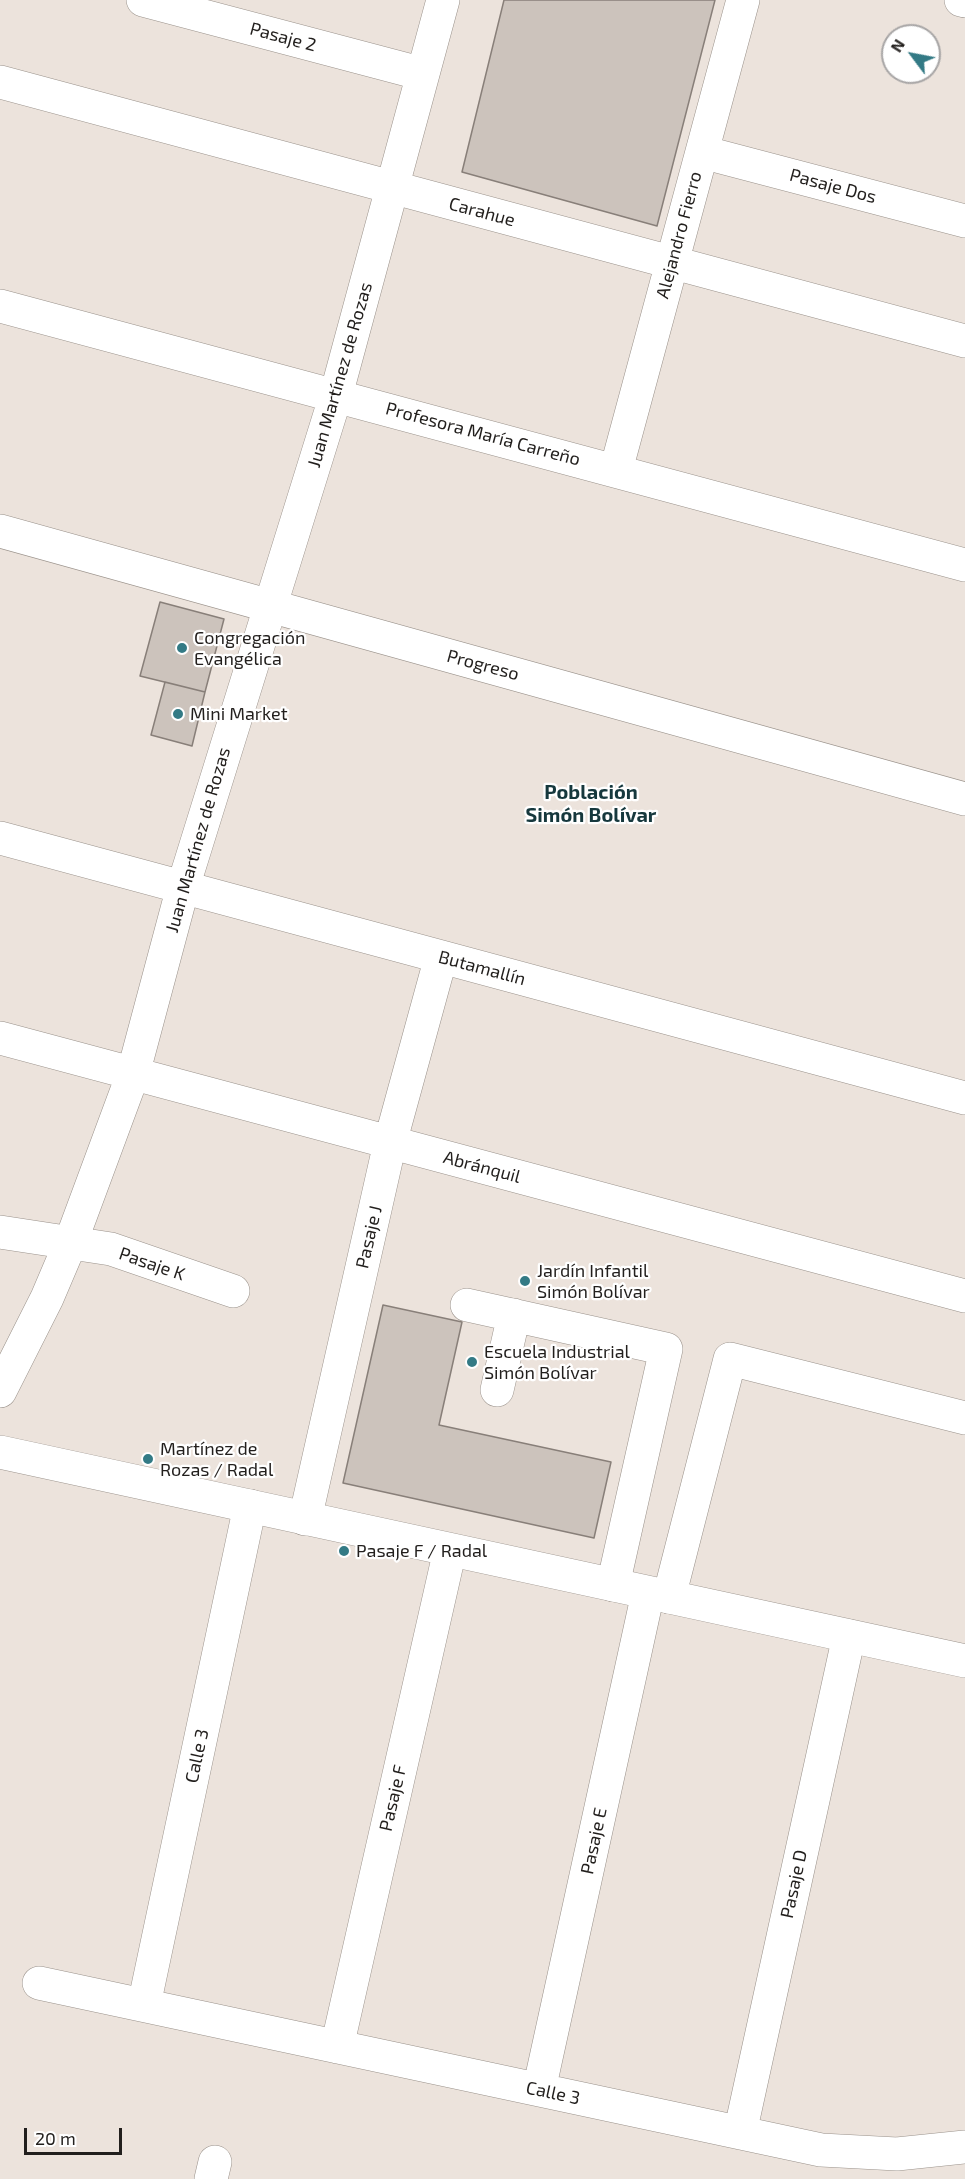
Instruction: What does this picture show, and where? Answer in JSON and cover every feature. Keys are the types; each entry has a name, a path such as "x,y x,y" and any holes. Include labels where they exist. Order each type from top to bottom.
{"street":[{"name":"Pasaje 2","path":"143,0 423,74"},
{"name":"Juan Martínez de Rozas","path":"0,1391 47,1298 70,1244 133,1074 183,887 336,394 443,0"},
{"name":"Alejandro Fierro","path":"616,471 743,0"},
{"name":"Carahue","path":"0,82 965,341"},
{"name":"Pasaje Dos","path":"702,152 965,221"},
{"name":"Profesora María Carreño","path":"0,306 336,394 965,566"},
{"name":"Progreso","path":"0,531 965,799"},
{"name":"Butamallín","path":"0,838 965,1098"},
{"name":"Pasaje J","path":"305,1519 390,1143 441,957"},
{"name":"Abránquil","path":"0,1038 965,1296"},
{"name":"Pasaje K","path":"0,1232 111,1250 233,1291"},
{"path":"467,1305 666,1349 613,1585"},
{"path":"497,1390 514,1315"},
{"name":"Pasaje E","path":"539,2090 659,1595 730,1359 965,1418"},
{"path":"0,1452 965,1661"},
{"name":"Calle 3","path":"144,2005 250,1506"},
{"name":"Pasaje F","path":"337,2047 450,1550"},
{"name":"Pasaje D","path":"740,2133 849,1636"},
{"name":"Calle 3","path":"39,1983 821,2150 897,2154 965,2147"}],"building":[{"path":"504,0 715,0 657,226 462,172"},
{"name":"Congregación Evangélica","path":"160,602 224,619 205,692 140,676"},
{"name":"Mini Market","path":"165,682 205,692 192,746 151,735"},
{"path":"383,1305 462,1322 439,1425 611,1462 594,1538 343,1483"}],"place":[{"name":"Congregación Evangélica","path":"182,648"},
{"name":"Mini Market","path":"178,714"},
{"name":"Jardín Infantil Simón Bolívar","path":"525,1281"},
{"name":"Escuela Industrial Simón Bolívar","path":"472,1362"},
{"name":"Martínez de Rozas / Radal","path":"148,1459"},
{"name":"Pasaje F / Radal","path":"344,1551"}],"district":[{"name":"Población Simón Bolívar","path":"591,804"}]}
